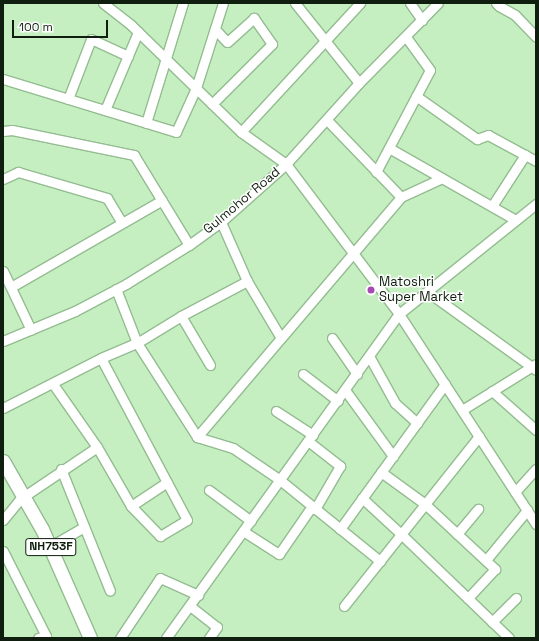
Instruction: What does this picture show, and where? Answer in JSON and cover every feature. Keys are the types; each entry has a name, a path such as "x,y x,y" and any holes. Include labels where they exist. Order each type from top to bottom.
{"highway":[{"name":"NH753F","path":"3,461 21,498 82,638"},
{"name":"NH753F","path":"3,471 50,546 90,638"}],"street":[{"path":"103,3 138,32 241,132 286,164 399,314 536,524"},
{"path":"146,123 183,3"},
{"path":"3,79 176,132 196,88 222,3"},
{"path":"295,3 359,83"},
{"path":"410,3 422,20"},
{"name":"Gulmohor Road","path":"3,342 75,311 116,289 189,245 220,222 286,164 359,83 438,3"},
{"path":"496,3 516,15 536,37"},
{"path":"241,132 326,41 354,5"},
{"path":"212,104 272,44 254,18 227,42 215,29"},
{"path":"105,110 138,32"},
{"path":"376,172 430,70 406,37"},
{"path":"68,99 91,39 128,56"},
{"path":"416,96 477,139 488,135 536,162"},
{"path":"327,120 401,197"},
{"path":"3,131 12,130 134,155 189,245"},
{"path":"389,148 516,220"},
{"path":"492,206 525,155"},
{"path":"3,179 18,172 107,198 122,223"},
{"path":"197,437 401,197 442,178"},
{"path":"11,286 162,200"},
{"path":"166,638 399,314 536,204"},
{"path":"220,222 247,281 281,338"},
{"path":"3,270 31,330"},
{"path":"3,408 53,384 101,358 137,343 181,316 247,281"},
{"path":"116,289 137,343 197,437 233,448 280,480 380,561"},
{"path":"428,292 535,367 462,410"},
{"path":"181,316 210,365"},
{"path":"332,338 357,374"},
{"path":"369,356 395,403 417,423"},
{"path":"53,384 97,446 131,506 160,536 187,520 101,358"},
{"path":"303,374 338,400"},
{"path":"340,529 445,384"},
{"path":"345,390 393,456"},
{"path":"492,391 534,425"},
{"path":"243,532 279,554 314,507 340,466 311,438 276,411"},
{"path":"344,606 479,436"},
{"path":"3,520 21,498 97,446"},
{"path":"516,492 536,469"},
{"path":"61,470 110,591"},
{"path":"381,472 425,504 495,569 468,598"},
{"path":"131,506 167,482"},
{"path":"209,490 251,521"},
{"path":"362,498 509,638"},
{"path":"457,534 478,509"},
{"path":"486,560 527,510"},
{"path":"50,546 84,527"},
{"path":"3,551 46,636 38,638"},
{"path":"120,638 160,578 198,595"},
{"path":"492,622 516,598"},
{"path":"190,606 217,627 209,638"}],"place":[{"name":"Matoshri Super Market","path":"371,290"}]}
